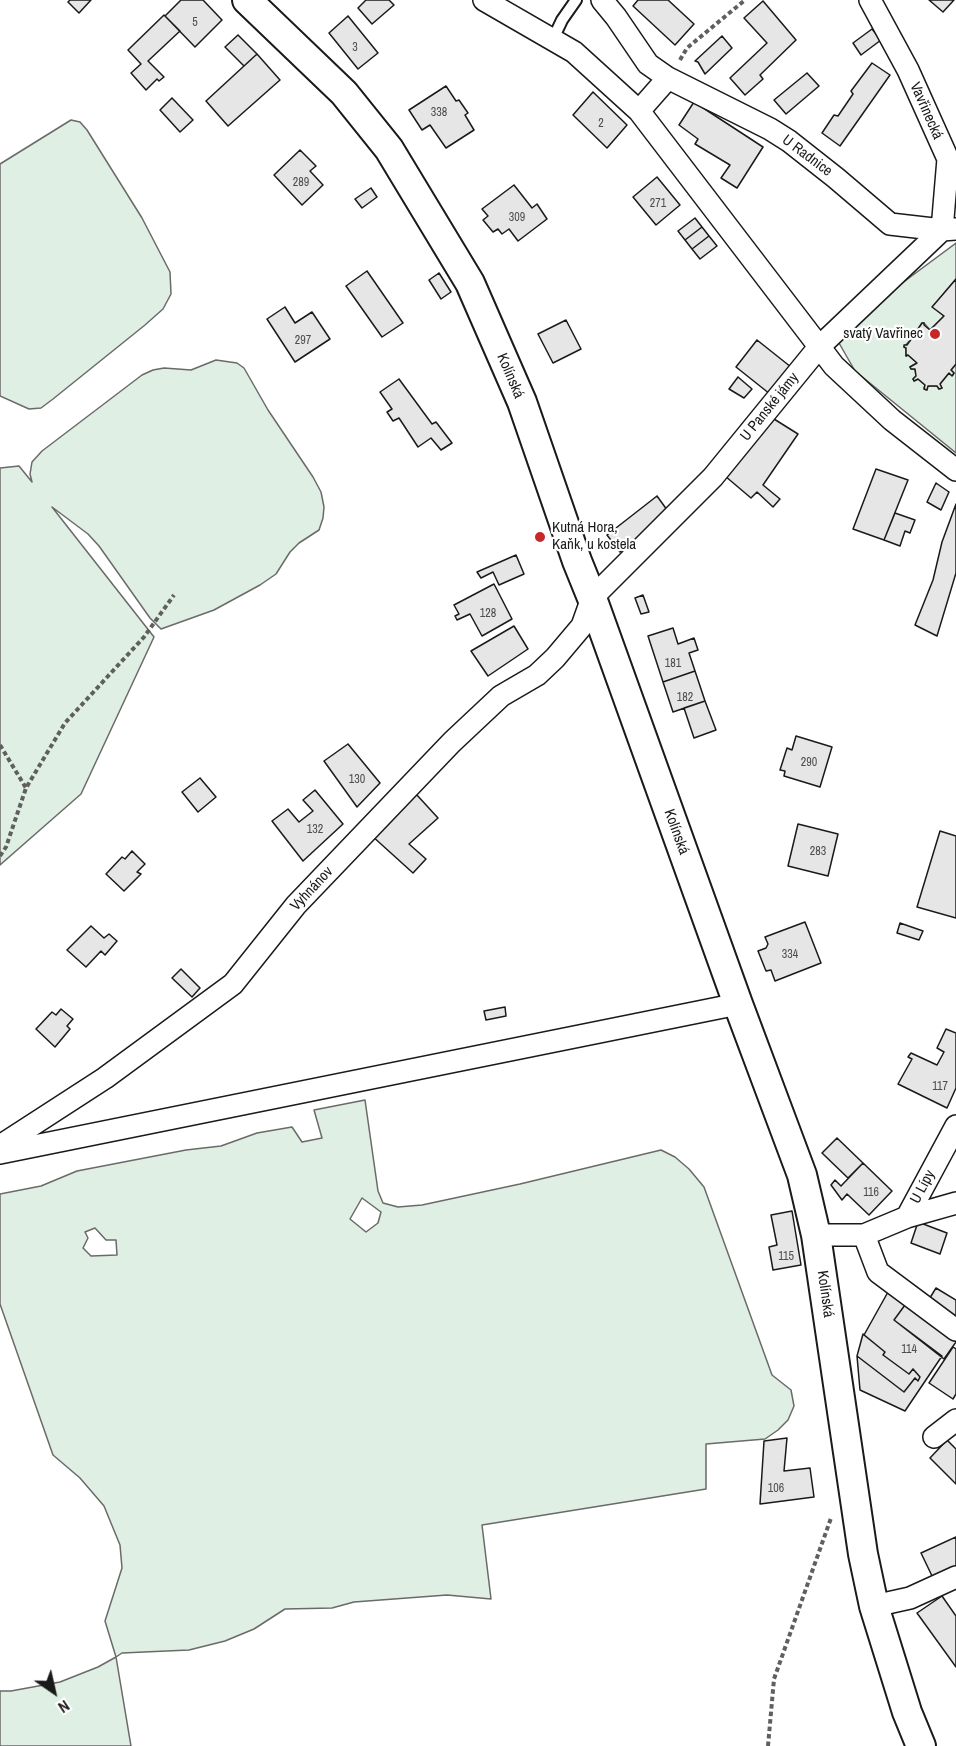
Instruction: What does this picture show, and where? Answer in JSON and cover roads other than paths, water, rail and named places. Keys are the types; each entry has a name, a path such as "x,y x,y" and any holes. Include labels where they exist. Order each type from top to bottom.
{"street":[{"name":"Kolínská","path":"247,0 344,93 388,149 471,283 522,402 577,561 802,1175 816,1234 863,1554 874,1606 907,1712 921,1746"},
{"name":"U Radnice","path":"602,0 648,64 668,78 770,129 789,141 890,224 949,229"},
{"name":"Vavřinecká","path":"870,0 908,70 948,159 949,229"},
{"path":"490,2 574,52 639,111 834,366 892,420 956,470"},
{"path":"639,111 668,78"},
{"name":"U Panské jámy","path":"592,598 713,477 819,347 949,229"},
{"name":"Vyhnánov","path":"0,1146 105,1078 233,984 296,905 452,742 501,696 537,675 555,658 582,626 592,598"},
{"path":"0,1153 738,1004"},
{"name":"U Lípy","path":"907,1217 956,1126"},
{"name":"U Lípy","path":"816,1234 864,1235 907,1217 956,1203"},
{"path":"864,1235 878,1272 956,1330"},
{"path":"934,1437 956,1420"},
{"path":"874,1606 910,1598 956,1577"}],"lane":[{"path":"553,39 562,20 576,0"}],"place":[{"name":"svatý Vavřinec","path":"935,334"},
{"name":"Kutná Hora, Kaňk, u kostela","path":"540,537"}]}
